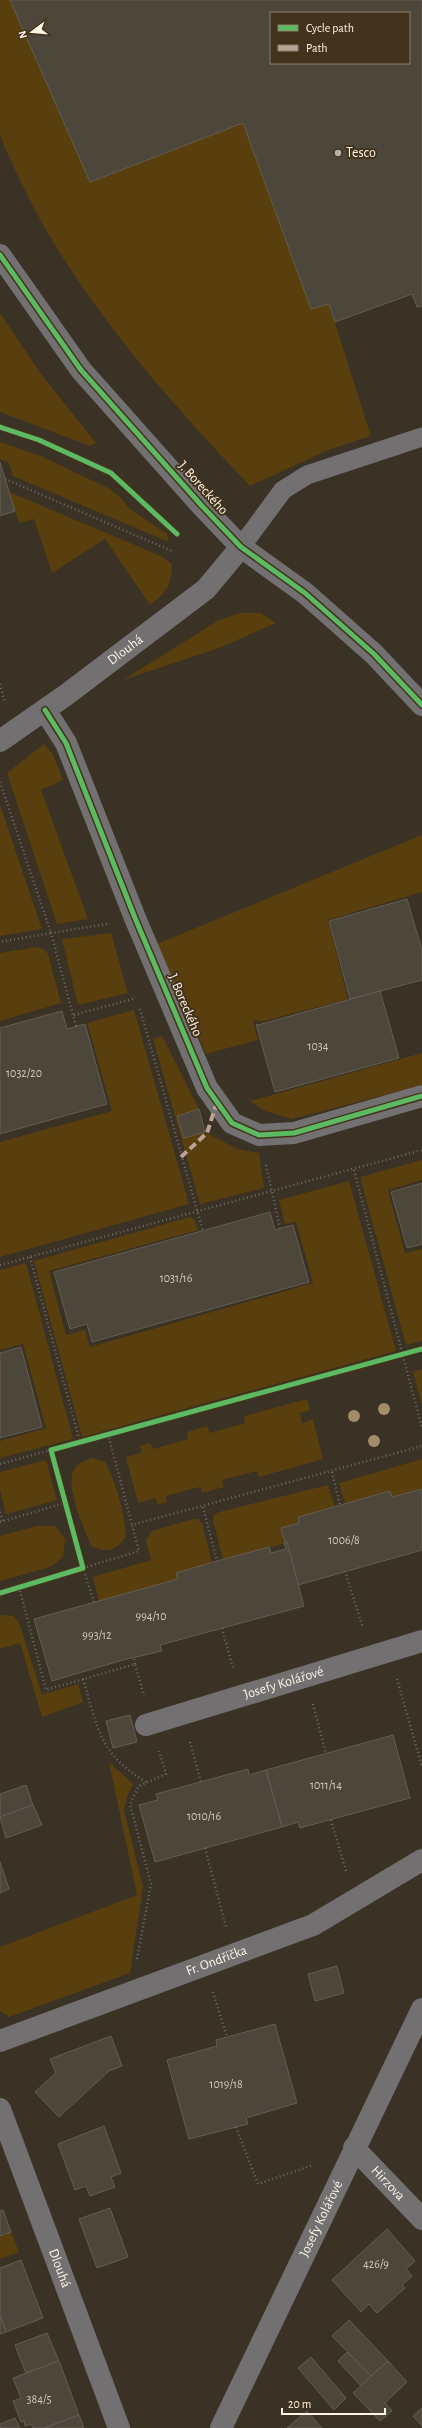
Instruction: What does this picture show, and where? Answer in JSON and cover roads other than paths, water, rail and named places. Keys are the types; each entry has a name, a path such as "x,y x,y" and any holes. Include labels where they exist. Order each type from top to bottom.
{"street":[{"name":"J. Boreckého","path":"0,255 81,370 241,547 305,593 374,654 422,705"},
{"name":"Dlouhá","path":"0,741 45,710 206,589 241,547"},
{"name":"J. Boreckého","path":"45,710 66,743 135,918 207,1088 232,1123 259,1135 294,1133 422,1096"},
{"name":"Josefy Kolářové","path":"149,1724 422,1641"},
{"name":"Fr. Ondříčka","path":"0,2041 313,1925 422,1860"},
{"name":"Josefy Kolářové","path":"221,2428 422,2009"},
{"name":"Dlouhá","path":"0,2109 119,2428"},
{"name":"Hirzova","path":"354,2148 422,2219"}],"lane":[{"path":"241,547 283,490 306,475 422,437"}],"place":[{"name":"Tesco","path":"338,153"}]}
